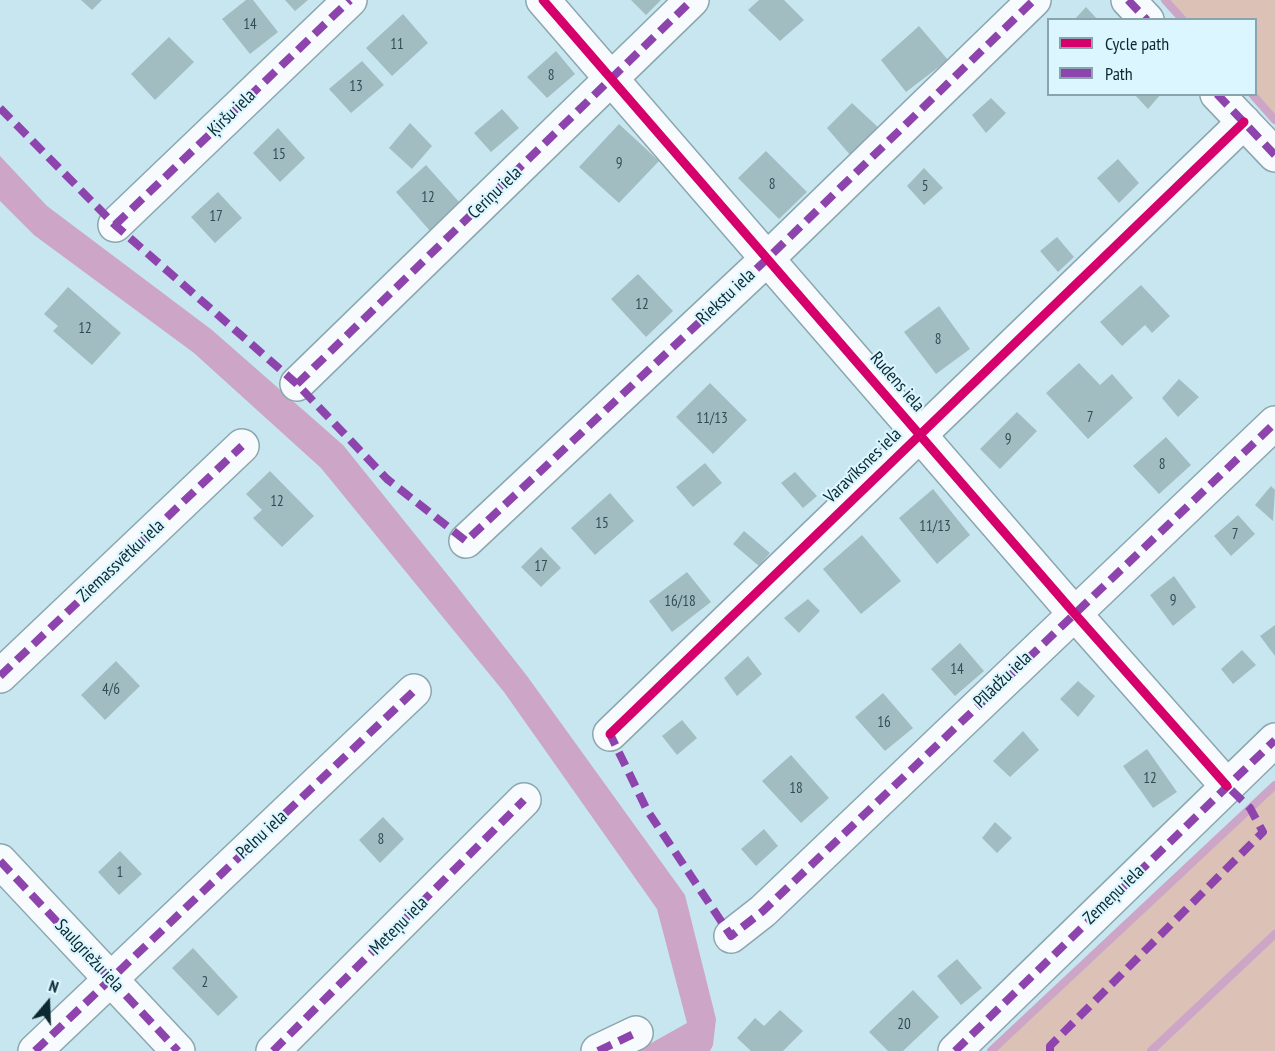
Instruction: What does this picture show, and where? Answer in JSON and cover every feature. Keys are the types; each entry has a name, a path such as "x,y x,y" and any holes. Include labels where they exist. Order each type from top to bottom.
{"street":[{"name":"Ķiršu iela","path":"115,225 350,0"},
{"name":"Rudens iela","path":"543,0 1074,613 1227,786"},
{"name":"Ceriņu iela","path":"297,384 692,0"},
{"name":"Riekstu iela","path":"466,541 768,258 1034,0"},
{"path":"1128,0 1145,18"},
{"path":"1219,96 1275,155"},
{"name":"Varavīksnes iela","path":"609,734 1244,122"},
{"name":"Pīlādžu iela","path":"731,936 763,911 1275,423"},
{"name":"Ziemassvētku iela","path":"0,676 242,446"},
{"name":"Pelnu iela","path":"35,1051 414,691"},
{"name":"Zemeņu iela","path":"955,1051 1275,740"},
{"name":"Meteņu iela","path":"273,1051 524,800"},
{"name":"Saulgriežu iela","path":"0,861 177,1051"},
{"path":"598,1051 636,1033"}],"shaded area":[{"path":"1165,0 1275,0 1275,120 1253,96 1257,96 1257,18 1182,18"},
{"path":"0,156 47,206 212,330 343,445 455,584 527,676 685,895 716,1019 713,1045 710,1051 637,1051 687,1023 657,909 504,692 321,468 194,353 34,235 0,201"},
{"path":"1275,785 1275,1051 991,1051 1220,836"}],"building":[{"path":"81,0 102,0 92,10"},
{"path":"246,0 253,0 278,32 250,54 222,19"},
{"path":"285,0 308,0 295,11"},
{"path":"631,0 661,0 646,15"},
{"path":"759,0 784,0 804,20 780,41 748,10"},
{"path":"1086,7 1096,18 1076,18"},
{"path":"403,14 428,43 392,76 366,48"},
{"path":"919,26 948,60 906,92 881,60"},
{"path":"169,37 194,62 155,100 131,74"},
{"path":"556,51 575,74 547,98 527,77"},
{"path":"362,61 384,85 351,113 329,89"},
{"path":"1136,96 1159,96 1148,109"},
{"path":"991,98 1006,113 986,133 972,115"},
{"path":"852,103 880,129 851,156 827,128"},
{"path":"502,109 519,128 491,152 474,133"},
{"path":"410,123 432,146 412,169 389,148"},
{"path":"619,124 659,161 619,203 579,167"},
{"path":"278,128 305,158 280,182 253,153"},
{"path":"766,151 807,192 779,219 738,178"},
{"path":"1118,159 1139,183 1119,203 1097,178"},
{"path":"426,165 460,203 430,231 396,192"},
{"path":"924,168 943,188 924,205 907,186"},
{"path":"218,192 242,218 215,243 191,217"},
{"path":"1057,237 1074,257 1058,272 1040,251"},
{"path":"638,274 673,311 646,337 611,299"},
{"path":"1141,285 1170,316 1152,333 1145,325 1122,346 1100,322"},
{"path":"68,287 121,333 92,365 53,331 58,326 44,314"},
{"path":"939,306 970,349 936,374 904,332"},
{"path":"1079,363 1100,385 1112,374 1133,398 1088,439 1046,393"},
{"path":"1179,379 1199,397 1178,417 1162,398"},
{"path":"710,383 747,420 713,454 676,417"},
{"path":"1017,412 1037,431 1000,469 980,449"},
{"path":"1166,437 1191,465 1159,494 1133,466"},
{"path":"705,463 722,483 693,507 676,487"},
{"path":"270,471 314,516 282,547 253,518 262,510 246,494"},
{"path":"795,472 817,496 803,508 781,483"},
{"path":"1271,486 1275,490 1273,521 1255,505"},
{"path":"933,489 970,535 937,564 899,518"},
{"path":"610,493 634,521 595,555 571,528"},
{"path":"1238,515 1255,534 1231,556 1214,536"},
{"path":"744,531 770,553 759,566 733,544"},
{"path":"862,535 901,581 861,614 823,569"},
{"path":"541,547 561,568 541,587 521,567"},
{"path":"687,572 711,602 672,632 649,601"},
{"path":"1174,576 1196,607 1173,626 1150,595"},
{"path":"808,599 820,611 799,633 784,618"},
{"path":"1275,625 1275,656 1260,636"},
{"path":"960,643 984,671 955,696 931,669"},
{"path":"1242,650 1256,665 1233,684 1221,669"},
{"path":"748,656 762,674 737,696 724,678"},
{"path":"116,661 140,686 105,720 81,695"},
{"path":"1078,681 1095,696 1078,717 1060,699"},
{"path":"883,693 913,728 885,751 855,717"},
{"path":"682,720 697,738 677,755 662,736"},
{"path":"1023,731 1039,750 1010,777 993,761"},
{"path":"1147,749 1177,792 1153,808 1123,766"},
{"path":"791,755 829,798 801,823 762,781"},
{"path":"383,817 404,839 380,863 359,840"},
{"path":"995,822 1012,838 997,853 982,838"},
{"path":"764,829 778,846 756,866 741,849"},
{"path":"120,851 142,874 119,895 98,872"},
{"path":"193,948 238,997 218,1016 172,968"},
{"path":"957,959 982,988 961,1005 937,976"},
{"path":"913,990 939,1017 903,1051 888,1051 869,1032"},
{"path":"780,1010 803,1031 783,1051 751,1051 737,1038 755,1018 764,1026"}],"waterway":[{"path":"1165,0 1181,18"},
{"path":"1254,96 1275,120"},
{"path":"991,1051 1275,785"},
{"path":"1151,1051 1275,934"}],"marked path":[{"path":"115,225 350,0"},
{"path":"297,384 692,0"},
{"path":"0,108 115,225 297,384 387,479 466,541 768,258 1034,0"},
{"path":"1128,0 1145,18"},
{"path":"1219,96 1275,155"},
{"path":"612,732 610,734 647,810 731,936 763,911 1275,423"},
{"path":"0,676 242,446"},
{"path":"35,1051 414,691"},
{"path":"955,1051 1275,740"},
{"path":"1050,1051 1050,1046 1263,832 1250,808 1224,783"},
{"path":"273,1051 524,800"},
{"path":"0,861 178,1051"},
{"path":"598,1051 636,1033"}],"cycle path":[{"path":"543,0 1074,613 1227,786"},
{"path":"610,734 1244,122"}]}
